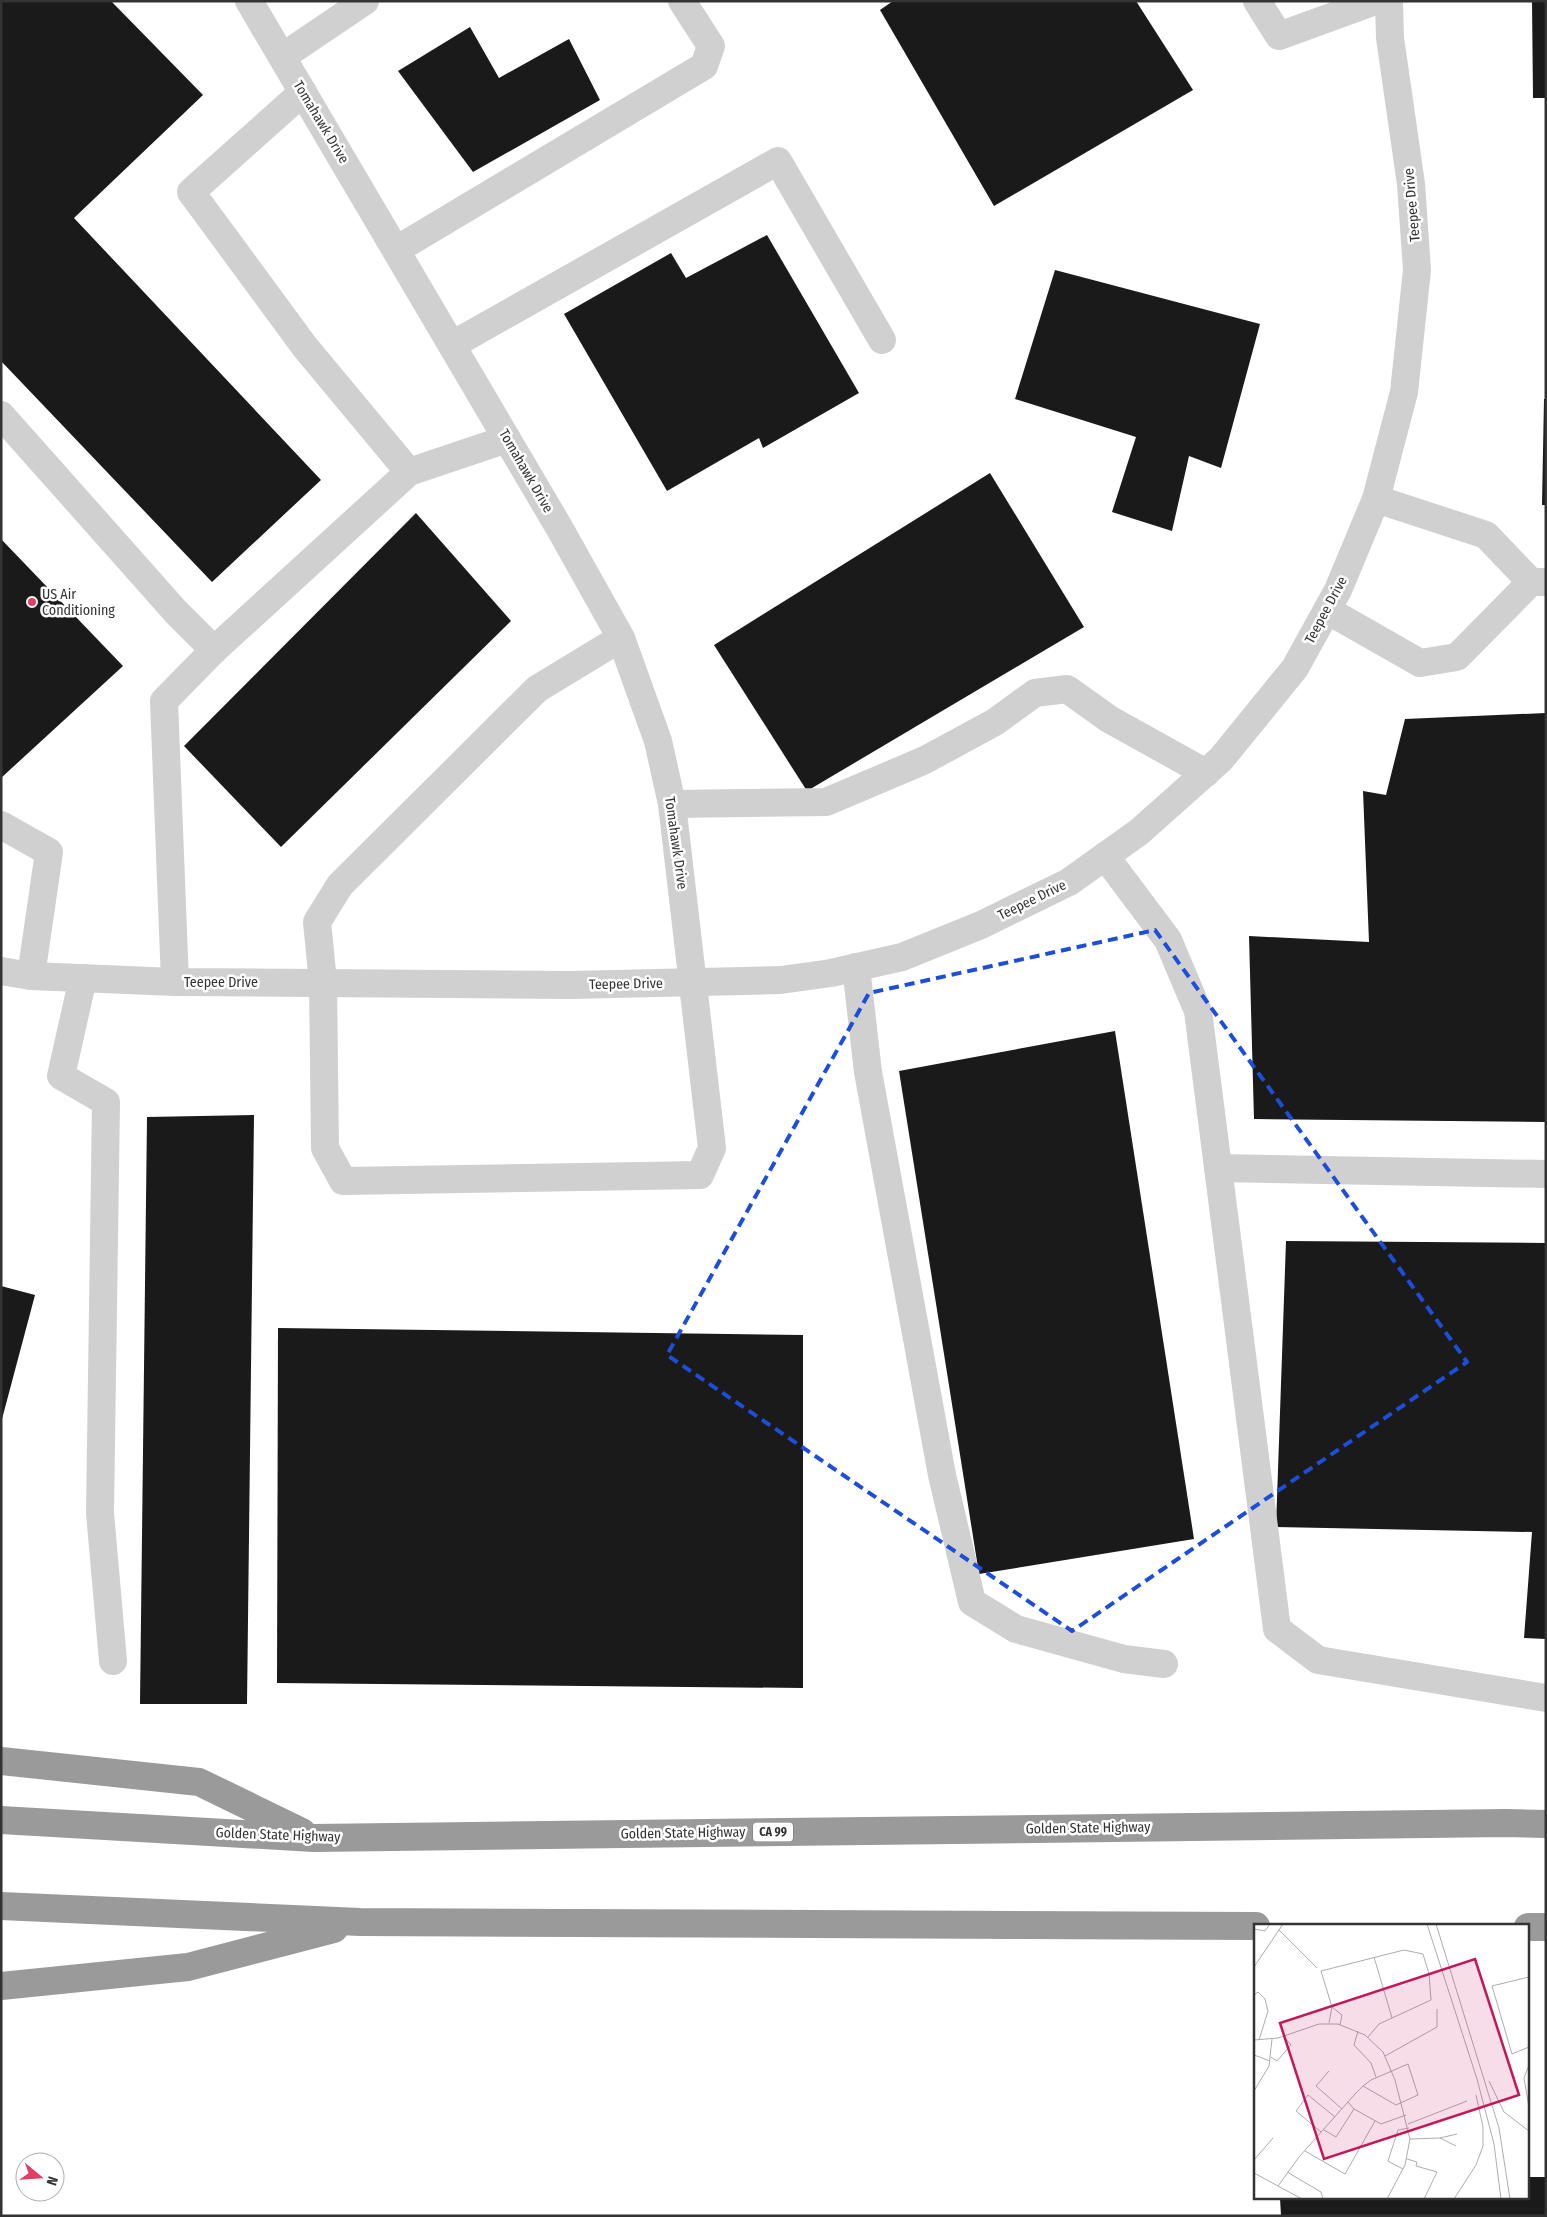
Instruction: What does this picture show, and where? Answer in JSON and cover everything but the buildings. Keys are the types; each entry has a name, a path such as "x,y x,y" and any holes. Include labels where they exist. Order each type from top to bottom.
{"highway":[{"path":"1,1761 199,1782 314,1838"},
{"name":"Golden State Highway","path":"1,1820 314,1838 1546,1824"},
{"path":"1,1906 360,1922 1254,1926"},
{"path":"1,1986 188,1967 360,1922"},
{"path":"1530,1927 1546,1927"}],"street":[{"name":"Tomahawk Drive","path":"249,1 507,439 621,638 658,741 672,804 712,1148 700,1175 343,1181 325,1148 324,982"},
{"path":"282,56 364,1"},
{"path":"396,250 704,66 711,46 682,1"},
{"path":"1257,1 1278,36 1375,1"},
{"name":"Teepee Drive","path":"1,971 32,976 175,982 571,985 781,980 902,957 981,925 1069,882 1139,832 1206,773 1221,758 1295,668 1338,590 1376,499 1404,392 1417,270 1411,184 1390,38 1389,1"},
{"path":"303,92 191,192 305,347 409,472"},
{"path":"452,345 778,161 882,340"},
{"path":"1,415 176,612 214,650"},
{"path":"175,982 164,701 214,650 409,472 507,439"},
{"path":"1327,610 1420,663 1456,657 1538,582 1486,535 1376,499"},
{"path":"324,982 317,922 340,885 536,689 621,638"},
{"path":"672,804 826,802 925,760 995,722 1035,693 1067,689 1109,719 1206,773"},
{"path":"1,825 49,852 32,976"},
{"path":"1105,856 1168,940 1198,1011 1277,1629 1318,1660 1546,1698"},
{"path":"856,967 868,1072 942,1476 972,1602 1016,1629 1124,1659 1164,1664"},
{"path":"84,978 62,1076 106,1102 100,1514 113,1661"},
{"path":"1218,1168 1546,1174"}],"highlighted area":[{"path":"1155,930 1467,1362 1072,1631 667,1355 869,993"}],"place":[{"name":"US Air Conditioning","path":"32,602"}]}
